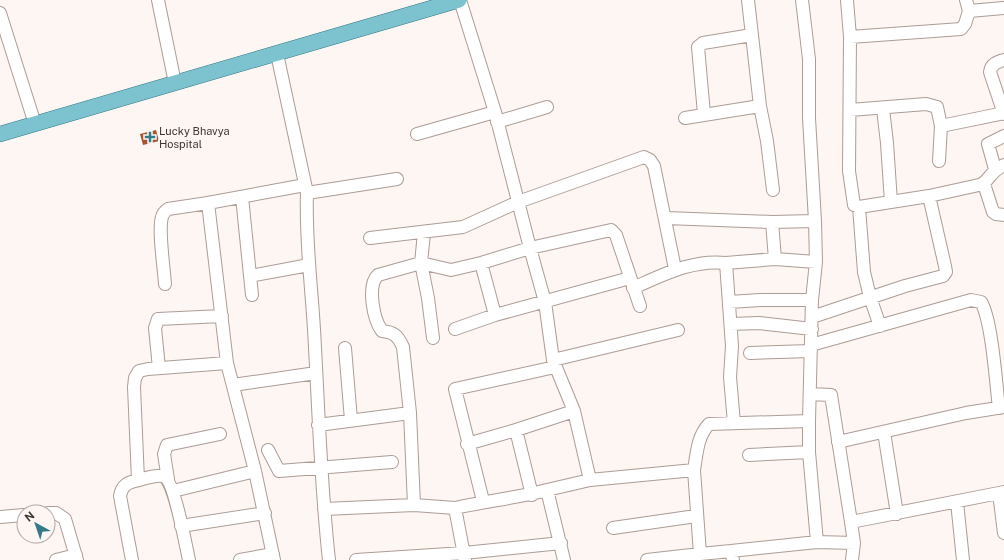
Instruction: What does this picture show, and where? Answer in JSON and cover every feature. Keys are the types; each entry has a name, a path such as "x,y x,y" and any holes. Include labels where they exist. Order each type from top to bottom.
{"main road":[{"path":"0,134 277,54 442,2 459,0"}],"street":[{"path":"158,0 175,83"},
{"path":"459,0 496,117 545,302 554,364 574,411 590,480"},
{"path":"748,0 760,106 767,141 773,190"},
{"path":"802,0 809,59 808,118 815,221 816,262 812,300 809,452 817,542"},
{"path":"846,0 850,37 851,192 854,205 859,207 929,196 984,184 1000,167 988,144 1004,136"},
{"path":"850,37 961,29 965,24 968,6 1004,8"},
{"path":"0,13 34,124"},
{"path":"704,114 698,47 702,43 752,35"},
{"path":"277,54 306,189 306,225 316,373 320,467 329,560"},
{"path":"941,126 1004,114 990,72 991,67 995,63 1004,60"},
{"path":"850,110 883,109 926,104 937,107 941,126 940,161"},
{"path":"685,118 760,106"},
{"path":"417,134 547,107"},
{"path":"883,109 891,202"},
{"path":"370,238 424,233 463,227 518,202 644,157 650,160 654,166 666,218 675,269"},
{"path":"164,284 161,218 164,212 168,209 242,197 397,179"},
{"path":"984,184 993,212 1004,215"},
{"path":"731,324 812,323 870,297 943,276 946,272 929,196"},
{"path":"242,197 252,295"},
{"path":"208,203 227,364 255,471 273,557 240,560"},
{"path":"859,207 864,272 870,297 880,326"},
{"path":"666,218 772,222 815,221"},
{"path":"772,222 775,260"},
{"path":"414,505 410,413 403,347 398,337 392,332 382,330 378,325 372,288 373,280 378,275 421,263 451,270 481,263 530,248 611,230 616,235 640,306"},
{"path":"424,233 421,263 428,298 433,338"},
{"path":"456,329 495,315 545,302 631,283 675,269 713,262 726,263 775,260 816,262"},
{"path":"481,263 495,315"},
{"path":"726,263 731,324 732,346 730,377 734,423"},
{"path":"250,276 309,265"},
{"path":"729,302 760,300 812,300"},
{"path":"750,354 811,348 880,326 971,300 981,302 984,307 989,326 1002,408 838,442"},
{"path":"159,368 155,328 158,319 222,316"},
{"path":"483,501 467,444 455,389 678,330"},
{"path":"345,348 351,420"},
{"path":"138,480 135,378 139,371 159,368 227,364"},
{"path":"233,385 316,373"},
{"path":"810,394 831,395 854,543 852,560"},
{"path":"467,444 574,411"},
{"path":"318,425 410,413"},
{"path":"700,554 696,516 694,470 702,432 709,424 809,421"},
{"path":"516,430 532,495"},
{"path":"884,432 897,514"},
{"path":"189,560 173,491 168,479 164,454 167,446 220,434"},
{"path":"268,450 279,471 392,462"},
{"path":"749,455 809,452"},
{"path":"324,509 414,505 456,508 483,501 532,495 590,480 694,470"},
{"path":"173,491 255,471"},
{"path":"132,560 120,496 121,488 126,484 154,476 163,476 168,479"},
{"path":"547,490 564,560"},
{"path":"851,522 1002,492 1004,533"},
{"path":"957,502 963,560"},
{"path":"456,508 464,557"},
{"path":"56,513 65,519 76,557 56,560"},
{"path":"181,526 264,513"},
{"path":"0,517 16,516"},
{"path":"613,528 696,516"},
{"path":"647,560 700,554 732,555 817,542 854,543"},
{"path":"356,560 464,557 561,543"}],"building":[{"path":"156,130 159,141 143,145 140,134"}],"place":[{"name":"Lucky Bhavya Hospital","path":"150,137"}]}
